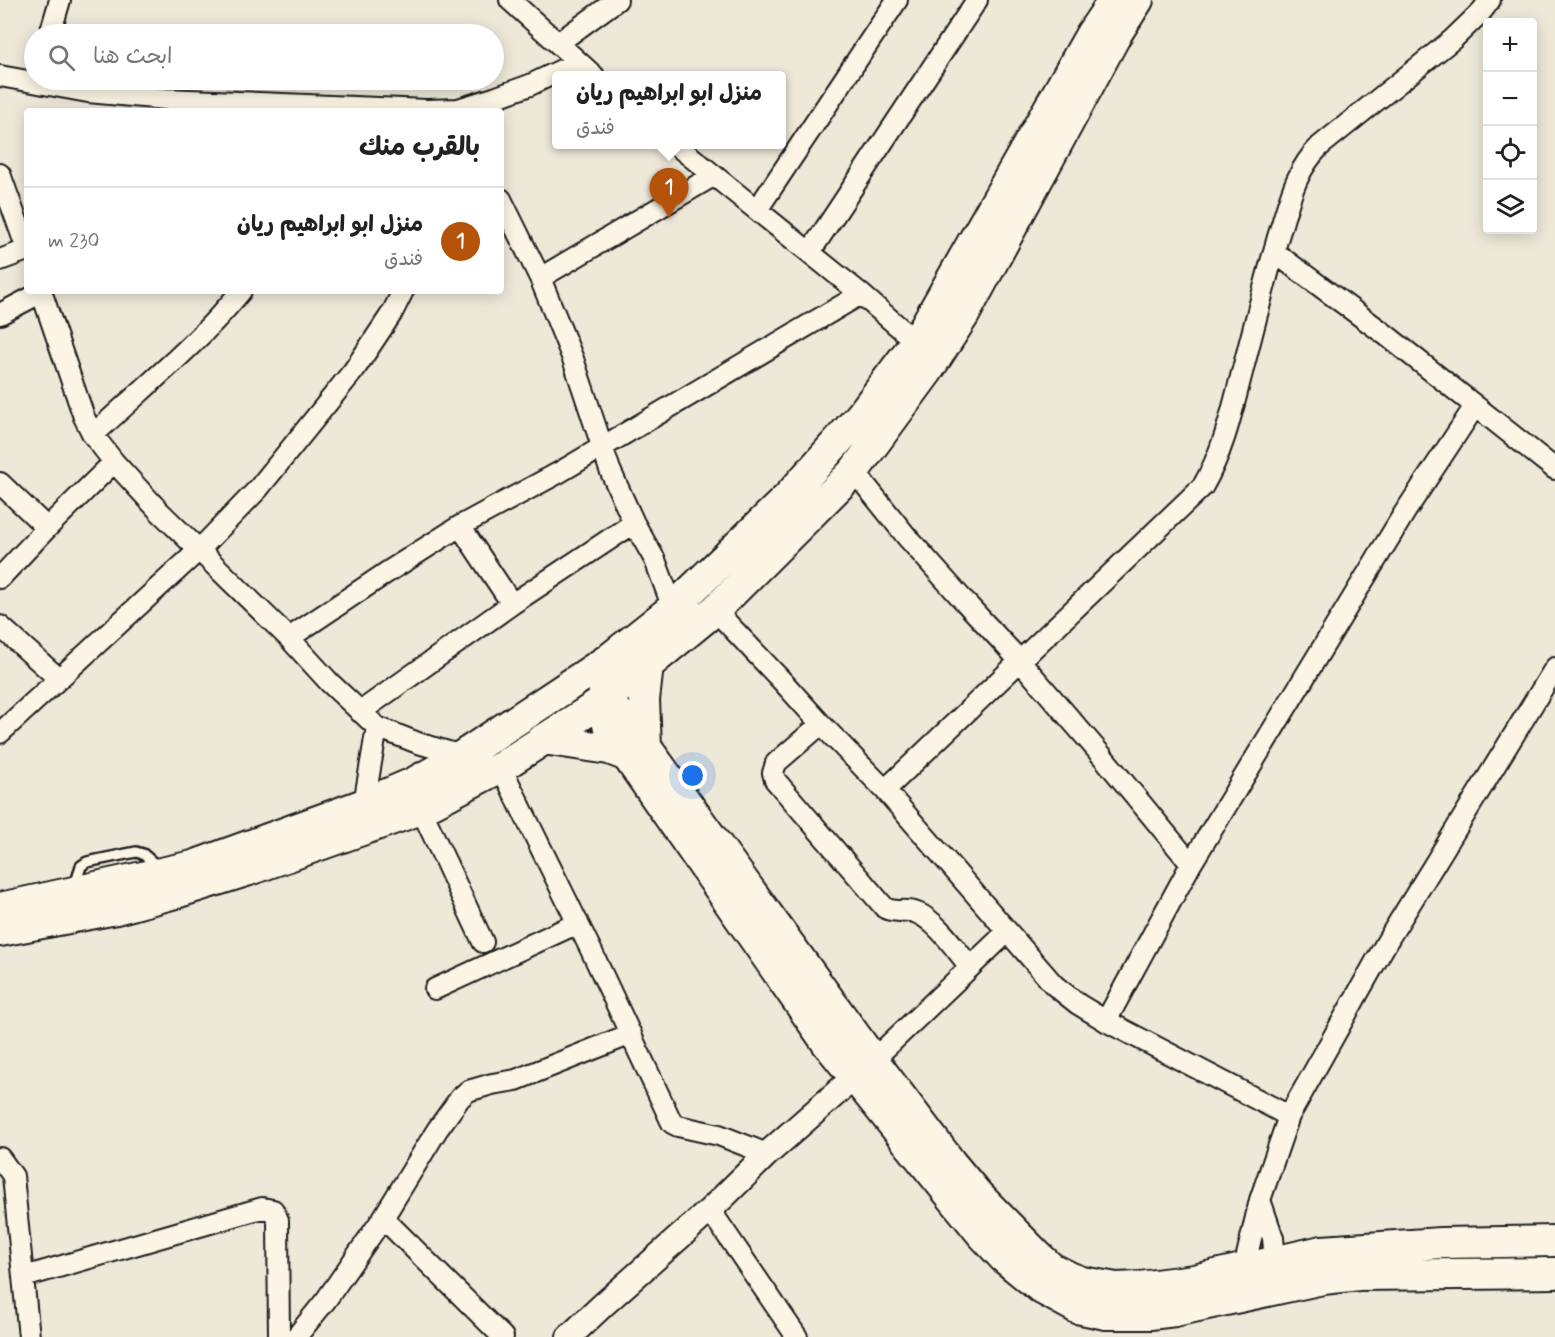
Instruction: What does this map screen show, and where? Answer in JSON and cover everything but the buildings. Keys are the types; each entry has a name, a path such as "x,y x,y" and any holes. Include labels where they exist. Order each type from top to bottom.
{"main road":[{"path":"0,908 193,867 364,804 416,782 462,756 560,692 610,658 673,608 787,498 861,415 916,342 1091,34 1114,0"},
{"path":"0,931 116,909 179,892 246,871 421,809 501,767 602,702 648,665 714,610 854,471 927,372 964,315 1117,33 1138,0"},
{"path":"602,702 610,658"},
{"path":"637,752 648,665"},
{"path":"560,692 602,702 619,714 637,752 981,1233 1004,1258 1042,1289 1077,1308 1106,1314 1127,1315 1167,1312 1246,1282 1276,1275 1323,1279 1359,1275 1555,1273"},
{"path":"543,739 637,752"},
{"path":"1276,1275 1300,1255 1349,1248 1441,1243 1555,1241"}],"street":[{"path":"53,24 60,0"},
{"path":"558,43 617,0"},
{"path":"757,210 897,0"},
{"path":"810,252 977,0"},
{"path":"885,790 1203,486 1215,465 1228,426 1274,252 1292,194 1307,159 1453,39 1490,0"},
{"path":"516,2 589,71"},
{"path":"560,71 578,62"},
{"path":"464,108 531,85 552,75"},
{"path":"0,76 24,79"},
{"path":"79,90 181,106 338,108"},
{"path":"681,149 810,252 916,342"},
{"path":"0,174 24,238"},
{"path":"540,278 713,176"},
{"path":"504,205 540,278 573,359 601,447 634,523 655,560 673,608"},
{"path":"0,260 24,244"},
{"path":"1274,252 1386,335 1555,469"},
{"path":"0,314 37,294"},
{"path":"43,294 84,417 93,435 114,462 159,511 377,728 462,756"},
{"path":"93,435 188,347 238,294"},
{"path":"0,733 200,550 258,489 354,370 392,313 402,294"},
{"path":"289,638 460,525 601,447 861,294"},
{"path":"1106,1021 1191,864 1405,512 1475,406"},
{"path":"0,578 46,528 114,462"},
{"path":"854,471 914,545 1104,757 1191,864"},
{"path":"0,483 46,528"},
{"path":"360,712 512,604 634,523"},
{"path":"460,525 512,604"},
{"path":"714,610 885,790 1054,985 1077,1004 1106,1021 1289,1116"},
{"path":"0,626 58,678"},
{"path":"1246,1282 1260,1200 1289,1116 1389,938 1555,668"},
{"path":"821,724 776,763 773,772 775,780 885,908 893,912 904,910 926,917 970,967"},
{"path":"364,804 377,728"},
{"path":"501,767 578,923 672,1123 719,1135 767,1154"},
{"path":"421,809 483,942"},
{"path":"435,989 578,923"},
{"path":"569,1337 710,1210 767,1154 863,1069 1007,932"},
{"path":"296,1337 383,1218 437,1130 460,1098 468,1091 516,1080 631,1034"},
{"path":"0,1158 13,1176 29,1337"},
{"path":"1260,1200 1273,1238 1276,1275"},
{"path":"24,1276 262,1208 273,1210 278,1220 279,1337"},
{"path":"710,1210 797,1337"},
{"path":"383,1218 503,1337"}],"place":[{"name":"منزل ابو ابراهيم ريان","path":"669,218"}]}
